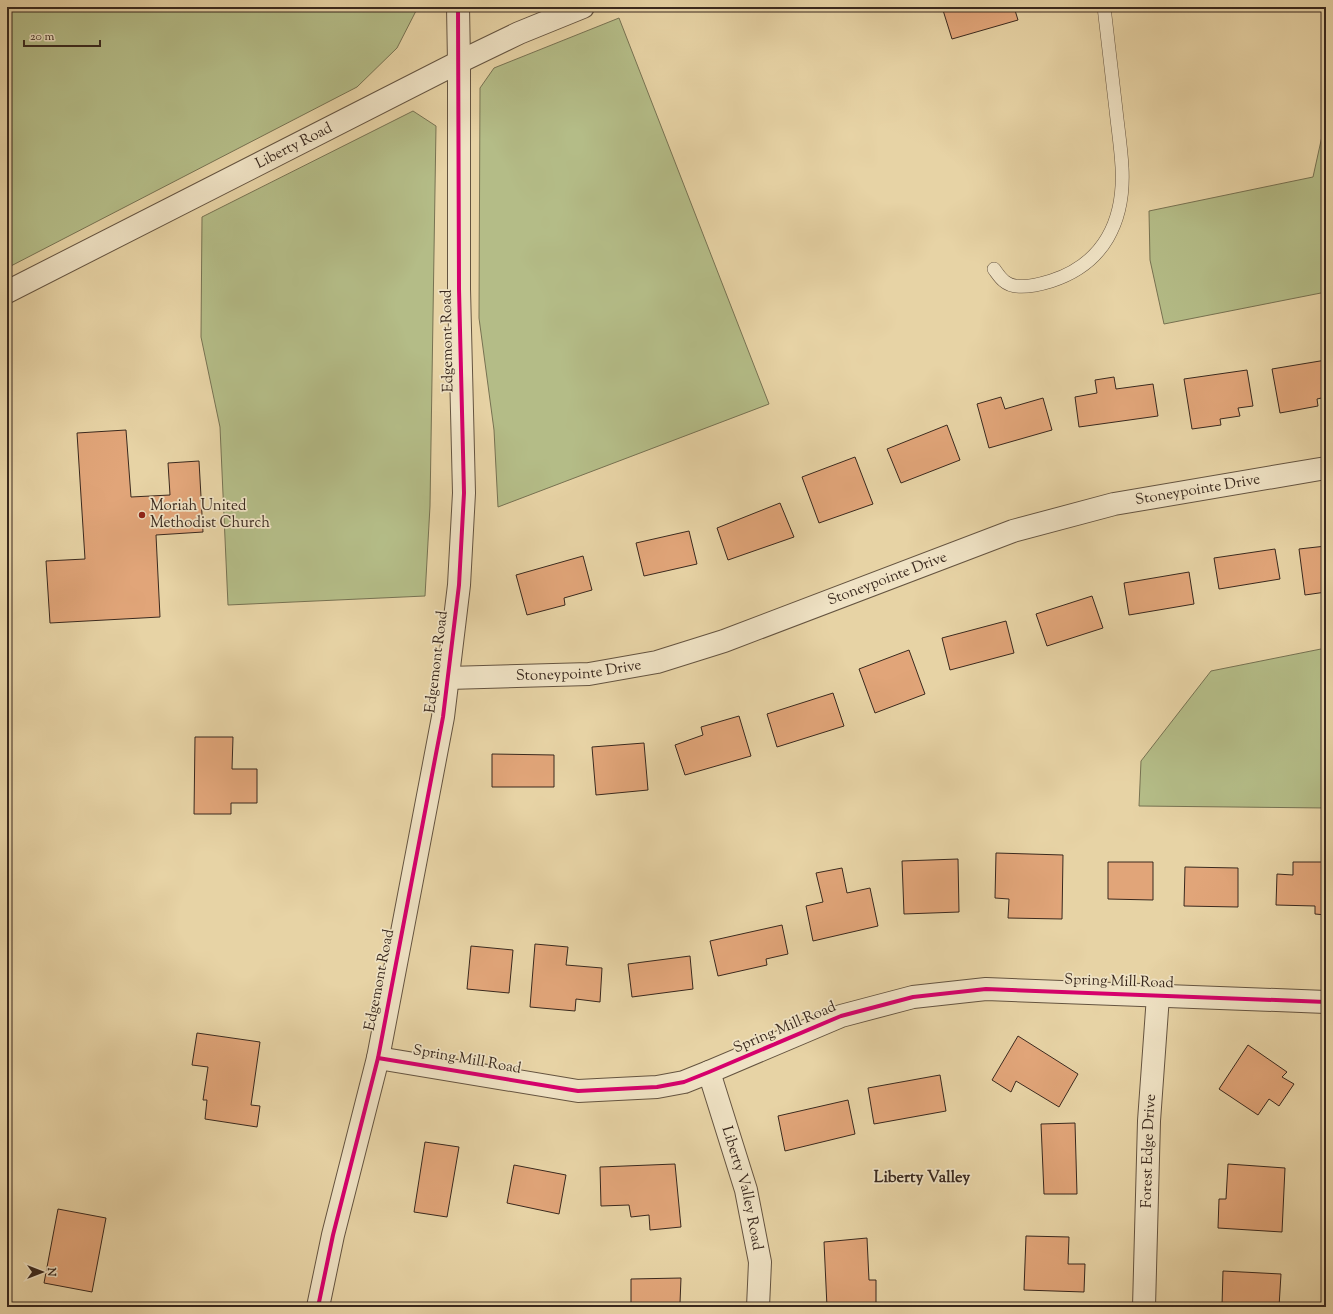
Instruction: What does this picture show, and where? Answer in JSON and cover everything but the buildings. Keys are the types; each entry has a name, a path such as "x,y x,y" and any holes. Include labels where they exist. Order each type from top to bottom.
{"street":[{"name":"Edgemont Road","path":"318,1307 333,1235 378,1058 443,717 459,585 464,493 459,289 458,7"},
{"name":"Liberty Road","path":"7,292 459,62 519,33 584,7"},
{"name":"Stoneypointe Drive","path":"448,678 589,674 658,662 724,641 1013,530 1114,504 1326,468"},
{"name":"Spring Mill Road","path":"378,1058 578,1091 657,1087 684,1082 841,1016 913,997 986,989 1326,1002"},
{"name":"Forest Edge Drive","path":"1144,1307 1149,1121 1158,996"},
{"name":"Liberty Valley Road","path":"709,1072 747,1197 760,1262 758,1307"}],"lane":[{"path":"994,269 1004,282 1017,286 1036,285 1054,280 1083,265 1100,251 1116,219 1121,203 1122,167 1104,7"}],"shaded area":[{"path":"7,7 418,7 397,48 357,87 7,268"},
{"path":"619,18 769,404 498,507 494,430 479,318 480,88 494,68"},
{"path":"413,111 436,126 430,506 425,596 228,605 220,427 201,337 202,217"},
{"path":"1326,118 1326,292 1164,324 1150,260 1149,211 1313,177"},
{"path":"1326,648 1326,808 1139,806 1141,761 1211,671"},
{"path":"7,948 11,974 7,1003"}],"cycle path":[{"path":"318,1307 333,1235 378,1058 443,717 459,585 464,493 459,289 458,7"},
{"path":"378,1058 578,1091 657,1087 684,1082 841,1016 913,997 986,989 1326,1002"}],"place":[{"name":"Moriah United Methodist Church","path":"142,515"}],"district":[{"name":"Liberty Valley","path":"922,1178"}]}
